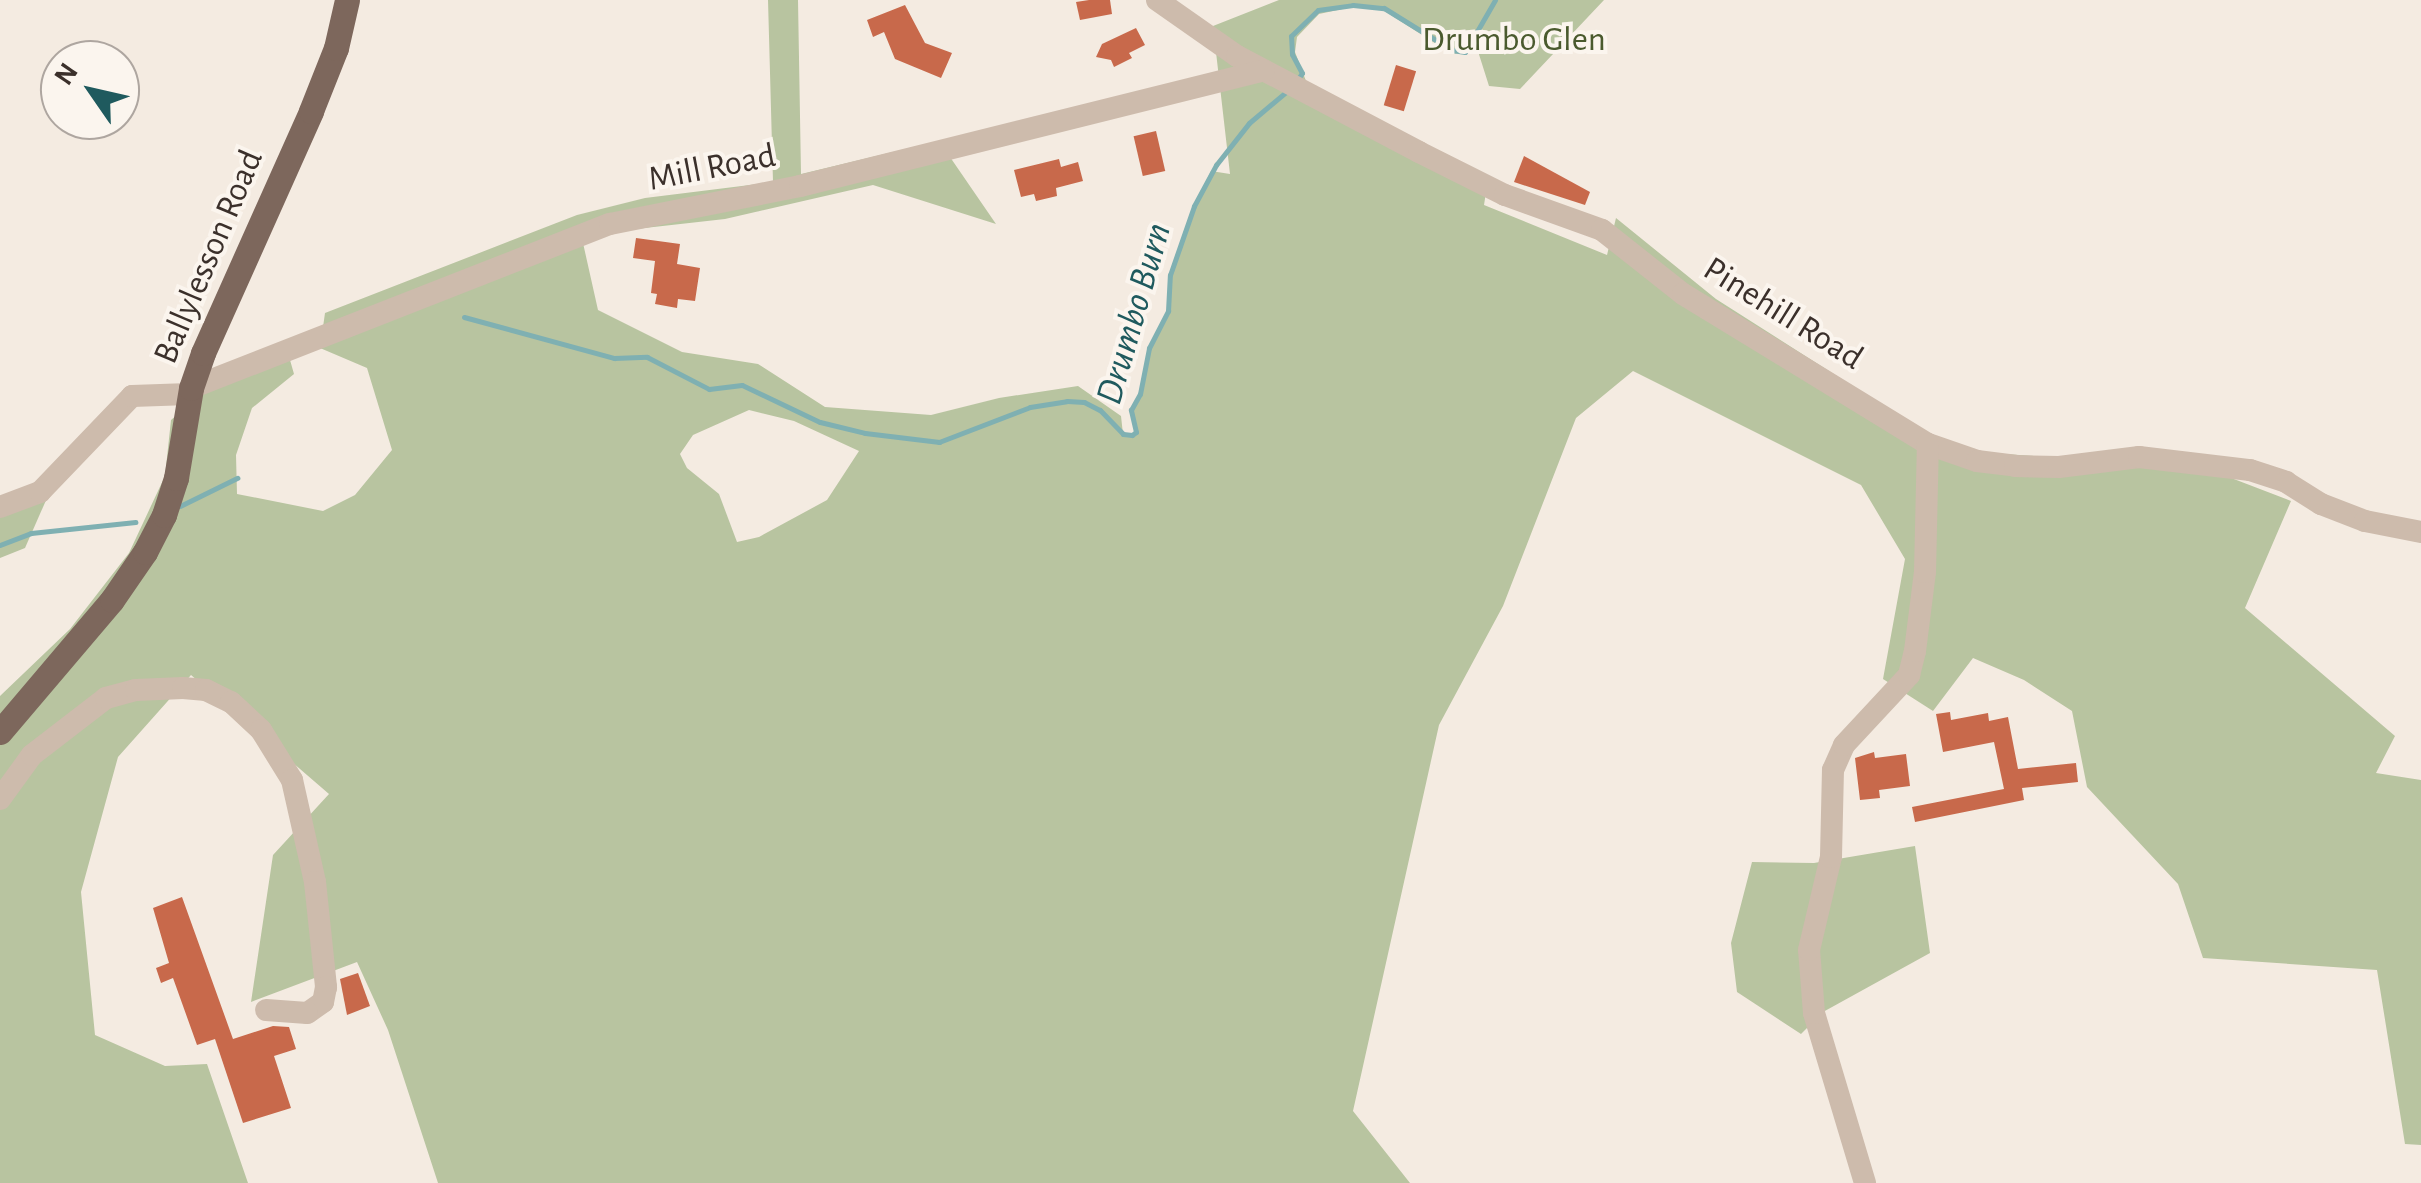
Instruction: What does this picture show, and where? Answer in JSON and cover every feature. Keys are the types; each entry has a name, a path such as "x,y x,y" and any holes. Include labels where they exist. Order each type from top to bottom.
{"main road":[{"name":"Ballylesson Road","path":"0,732 75,647 146,552 176,478 190,391 265,207 311,111 336,48 348,0"}],"street":[{"name":"Pinehill Road","path":"1157,0 1198,33 1282,80 1505,195 1602,230 1683,294 1928,444 1976,460 2015,466 2059,467 2139,457 2250,470 2286,482 2321,504 2365,521 2421,532"},
{"name":"Mill Road","path":"0,508 40,492 132,396 190,391 610,224 1282,80"},
{"path":"1865,1183 1814,1014 1809,950 1831,857 1833,770 1844,745 1909,675 1915,651 1925,572 1928,444"},
{"path":"0,799 32,755 106,698 136,690 182,688 206,690 232,702 261,730 292,780 314,882 326,987 323,1002 307,1014 266,1010"}],"green space":[{"name":"Drumbo Glen","path":"768,0 798,0 801,174 939,141 996,224 873,185 725,219 618,231 583,243 598,310 682,352 758,364 825,407 931,415 999,398 1078,386 1121,416 1123,434 1131,435 1136,432 1131,410 1140,394 1149,348 1168,311 1170,275 1194,206 1211,171 1230,174 1213,26 1279,0 1604,0 1520,89 1489,86 1476,45 1466,53 1452,54 1383,10 1352,7 1319,14 1297,37 1295,52 1306,81 1488,180 1484,205 1607,255 1616,218 1716,299 1929,435 1975,452 2136,463 2226,476 2291,501 2245,608 2395,736 2376,773 2421,780 2421,1145 2405,1144 2377,970 2203,958 2178,884 2087,787 2072,711 2024,680 1973,658 1933,711 1883,679 1905,559 1861,485 1633,371 1576,418 1503,606 1439,725 1353,1111 1410,1183 438,1183 388,1030 357,962 251,1002 273,855 329,794 191,675 118,757 81,892 95,1035 165,1066 207,1064 248,1183 0,1183 0,696 70,629 129,553 165,476 171,420 205,391 290,360 294,374 252,408 236,455 237,494 323,511 355,495 392,450 367,368 320,348 325,313 577,215 645,198 773,182","holes":["749,410 794,421 859,451 827,500 759,537 737,542 719,494 687,468 680,454 693,435"]},
{"path":"47,498 25,548 0,558 0,516"},
{"path":"1915,846 1930,953 1823,1012 1801,1034 1737,992 1731,943 1752,862 1814,863"}],"building":[{"path":"1110,0 1112,14 1080,20 1076,2"},
{"path":"905,5 925,43 952,53 941,78 895,59 884,32 873,37 867,20"},
{"path":"1136,28 1145,45 1129,53 1132,58 1114,67 1111,60 1096,57 1102,44"},
{"path":"1396,65 1416,71 1404,111 1384,105"},
{"path":"1156,131 1165,171 1143,176 1134,136"},
{"path":"1524,156 1590,192 1585,205 1514,182"},
{"path":"1059,159 1061,167 1078,162 1083,181 1056,188 1057,196 1036,201 1034,194 1021,197 1014,170"},
{"path":"636,238 680,244 677,264 700,268 695,301 678,299 677,308 655,304 657,294 651,293 655,261 633,258"},
{"path":"1950,712 1951,720 1988,713 1989,721 2008,717 2018,769 2076,763 2078,782 2022,788 2024,800 1915,822 1912,807 2004,789 1994,742 1943,752 1936,714"},
{"path":"1874,752 1875,758 1906,754 1910,786 1879,790 1880,798 1860,800 1855,758"},
{"path":"182,897 233,1039 273,1026 289,1027 296,1049 274,1056 291,1108 243,1123 215,1039 197,1045 173,978 161,983 156,968 169,963 153,908"},
{"path":"358,973 370,1006 347,1015 340,979"}],"waterway":[{"name":"Drumbo Burn","path":"1298,79 1302,73 1292,54 1291,36 1318,10 1353,5 1384,8 1452,50 1465,52 1495,0"},
{"name":"Drumbo Burn","path":"464,317 614,358 647,357 709,389 742,385 820,422 865,433 939,442 1030,407 1067,401 1084,402 1100,410 1123,434 1132,435 1136,432 1131,410 1140,394 1149,348 1168,311 1170,275 1194,206 1216,165 1249,123 1287,91"},
{"name":"Drumbo Burn","path":"180,506 237,478"},
{"name":"Drumbo Burn","path":"0,545 31,533 135,522"}]}
